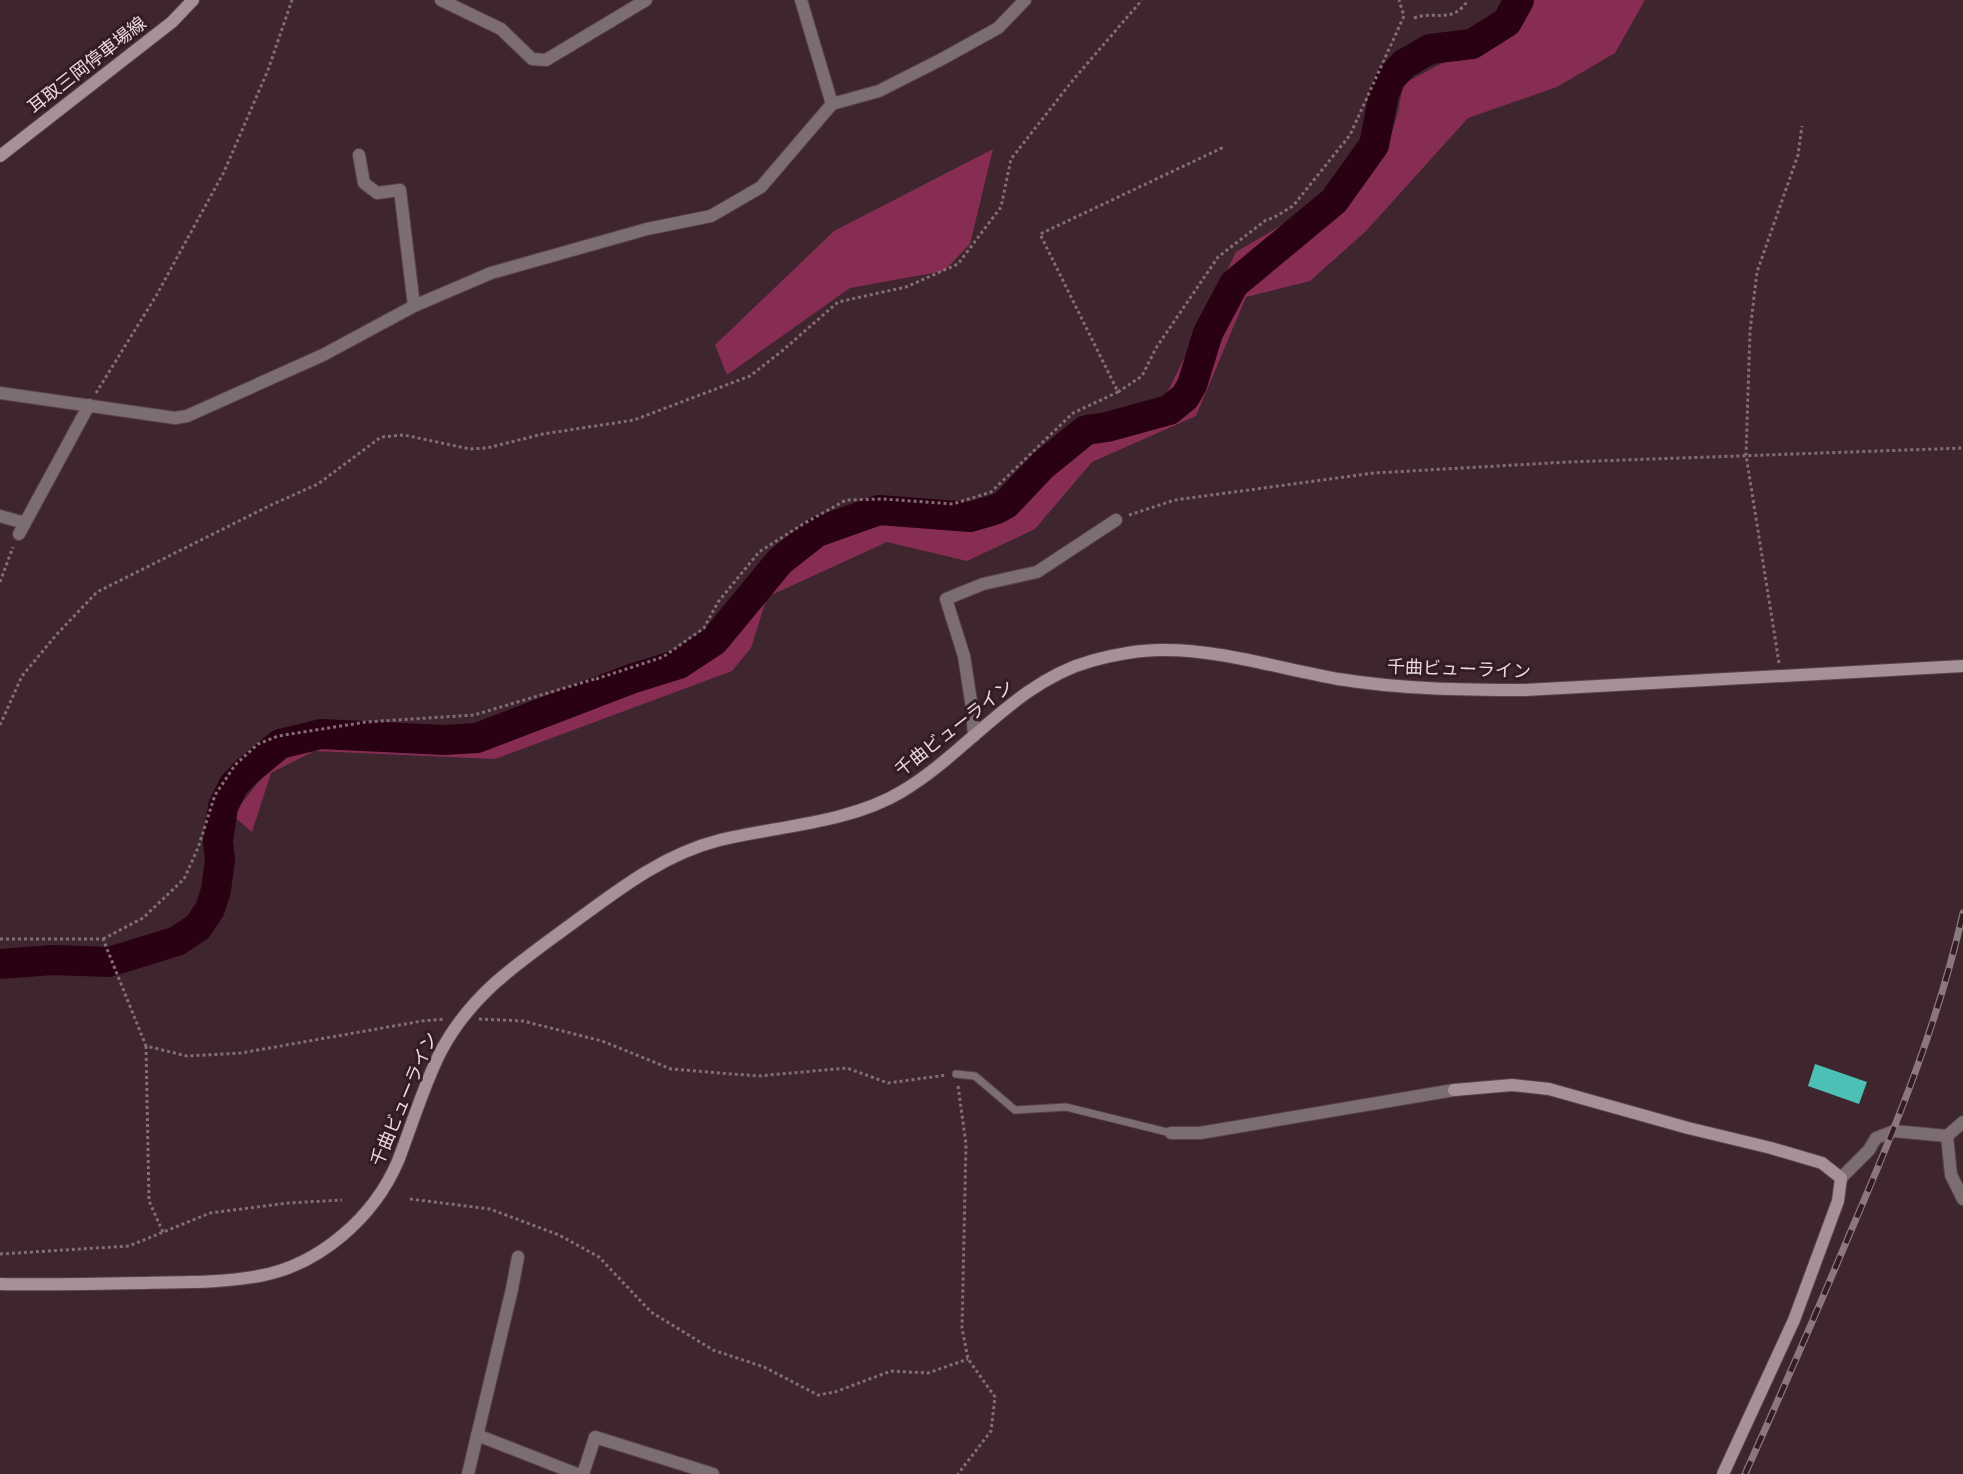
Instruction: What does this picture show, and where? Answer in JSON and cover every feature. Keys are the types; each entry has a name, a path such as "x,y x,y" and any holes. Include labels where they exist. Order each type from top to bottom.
{"street":[{"name":"耳取三岡停車場線","path":"0,156 172,22 193,0"},
{"path":"441,0 501,29 532,59 546,60 646,0"},
{"path":"801,0 832,104"},
{"path":"0,393 175,418 187,416 323,355 414,306 490,273 647,228 711,216 761,187 832,104 879,90 942,60 998,28 1024,0"},
{"path":"359,155 364,183 377,193 400,190 414,306"},
{"path":"0,516 22,528 89,405"},
{"path":"974,736 964,656 946,599 983,584 1037,572 1116,519"},
{"name":"千曲ビューライン","path":"0,1284 198,1281 260,1276 290,1267 319,1251 346,1233 366,1214 391,1176 440,1053 461,1018 513,968 626,884 690,849 719,840 836,816 872,806 899,794 1010,706 1047,681 1086,663 1124,654 1160,650 1204,653 1339,679 1397,687 1525,690 1963,666"},
{"path":"1171,1133 1200,1133 1454,1090 1512,1085 1549,1089 1812,1160 1822,1163 1841,1178"},
{"path":"1723,1474 1794,1320 1838,1201 1841,1178 1869,1150 1876,1138 1894,1131 1947,1136 1963,1122"},
{"path":"1947,1136 1951,1175 1963,1199"},
{"path":"468,1474 518,1257"},
{"path":"477,1435 577,1474"},
{"path":"584,1474 595,1437 712,1474"}],"lane":[{"path":"957,1074 975,1076 1015,1110 1066,1107 1171,1133"}],"path":[{"path":"89,405 156,296 224,172 268,70 292,0"},
{"path":"0,725 22,676 57,634 97,592 318,484 381,437 404,435 470,449 543,434 634,420 750,376 838,302 906,287 958,264 1001,207 1011,159 1073,80 1143,0"},
{"path":"0,939 103,939 143,918 184,879 198,848 214,795 235,765 258,744 278,736 366,722 474,715 663,657 704,628 718,602 759,552 846,500 884,499 953,504 992,492 1073,413 1118,392 1142,376 1156,348 1218,257 1266,220 1293,206 1350,135 1404,16 1399,0"},
{"path":"1414,18 1450,16 1464,7 1468,0"},
{"path":"1781,677 1746,455 1750,331 1757,272 1798,155 1802,126"},
{"path":"1118,392 1041,234 1224,147"},
{"path":"1116,519 1175,500 1374,473 1569,462 1963,448"},
{"path":"0,582 22,528"},
{"path":"596,679 601,675"},
{"path":"103,939 146,1046 149,1201 163,1232"},
{"path":"146,1046 187,1056 241,1053 422,1021 461,1018 523,1021 602,1041 671,1069 758,1076 847,1068 888,1083 957,1074 966,1144 962,1328 968,1359 995,1397 991,1431 958,1474"},
{"path":"410,1199 490,1209 559,1235 599,1257 651,1312 713,1350 764,1367 818,1395 835,1392 891,1371 928,1373 968,1359"},
{"path":"0,1254 129,1246 210,1213 288,1203 342,1200"}],"shaded area":[{"path":"1534,0 1645,0 1615,53 1557,87 1468,118 1366,231 1310,281 1246,297 1196,416 1092,462 1035,529 967,561 887,542 767,597 751,648 732,671 495,759 314,751 271,773 252,832 232,815 283,752 345,740 490,741 678,677 736,612 825,544 892,515 940,520 1005,514 1061,455 1085,438 1125,429 1167,393 1236,252 1365,176 1385,155 1398,112 1403,84 1465,51 1530,7"},
{"path":"993,149 970,244 944,271 850,288 727,375 715,345 834,231"}],"building":[{"path":"1815,1064 1867,1082 1859,1104 1808,1086"}],"waterway":[{"path":"0,964 53,960 109,962 177,941 198,927 210,909 216,890 220,860 218,841 223,807 233,786 280,744 321,734 444,740 477,738 631,679 679,664 714,641 780,561 817,532 879,510 970,517 997,509 1006,504 1043,465 1086,430 1107,427 1169,410 1185,397 1192,385 1208,333 1234,284 1334,201 1374,145 1384,94 1391,78 1404,64 1430,49 1472,44 1507,22 1519,0"}],"railway":[{"path":"1745,1474 1899,1115 1941,995 1963,913"}]}
